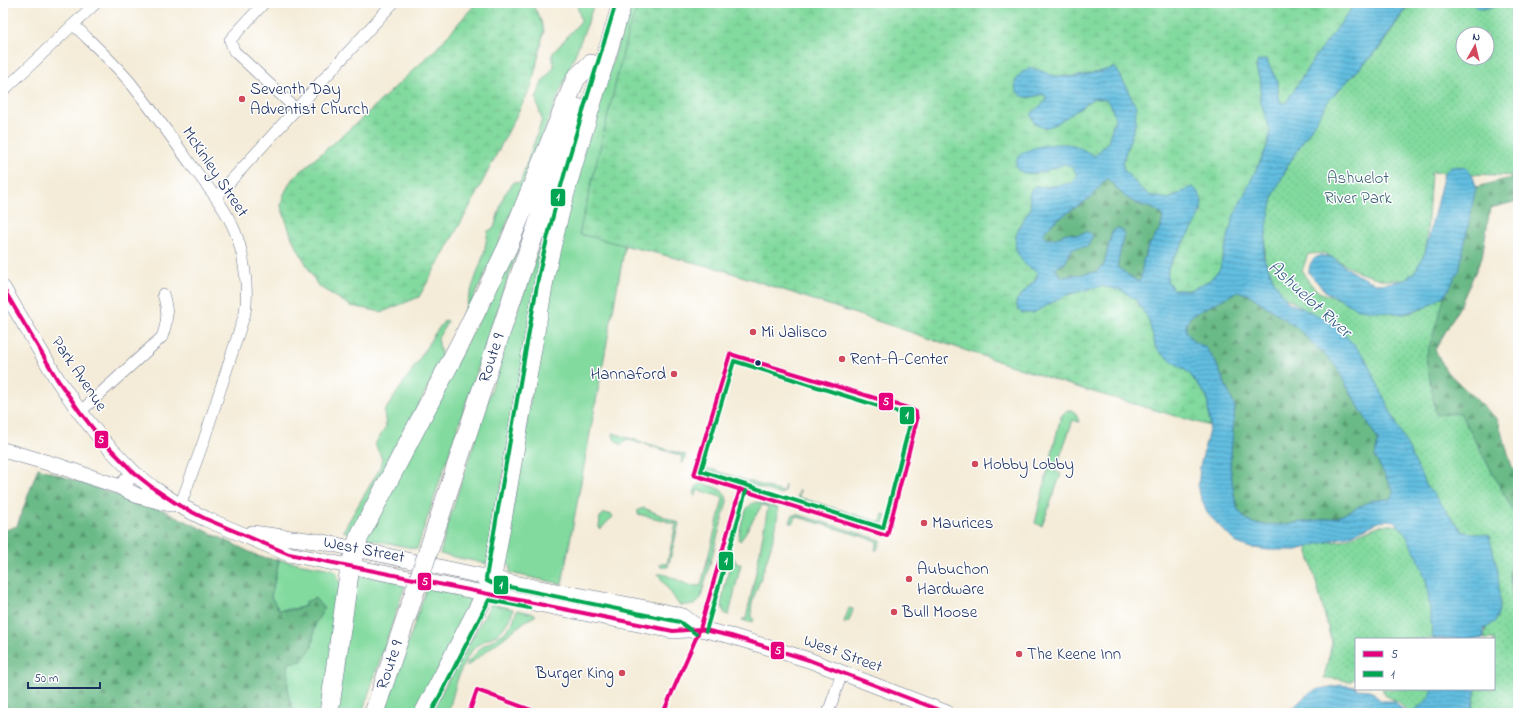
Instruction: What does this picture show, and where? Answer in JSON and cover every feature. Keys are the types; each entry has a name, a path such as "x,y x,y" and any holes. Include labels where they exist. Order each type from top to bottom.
{"highway":[{"name":"Route 9","path":"374,713 514,292 555,175 611,3"},
{"path":"424,713 489,585 553,236 563,196 622,3"},
{"path":"328,713 350,567 359,537 464,336 508,246 576,78 591,64"}],"street":[{"path":"3,90 96,3"},
{"path":"264,3 230,40 234,51 296,109"},
{"path":"216,197 392,3"},
{"name":"McKinley Street","path":"74,24 128,80 216,197 234,229 238,244 246,284 247,300 239,333 180,506"},
{"name":"Park Avenue","path":"3,288 37,346 80,412 102,440 134,474"},
{"path":"80,412 162,337 168,323 166,304 163,294"},
{"name":"West Street","path":"3,450 59,466 155,501 180,506"},
{"path":"120,488 134,474"},
{"name":"West Street","path":"134,474 180,506 289,554 350,567 489,585"},
{"name":"West Street","path":"236,531 292,537 355,548 489,585 673,631 700,629 809,660 947,713"},
{"path":"828,713 842,673"}],"green space":[{"path":"476,3 531,3 539,16 544,30 532,85 469,208 419,297 382,312 351,306 318,286 292,238 281,206 283,196 292,179 361,119 437,48"},
{"path":"572,3 594,3 587,25 494,255 456,335 484,253 488,231 494,228 504,195 514,182 520,183 542,120 536,99 542,82 554,67 552,54 581,21 577,5"},
{"path":"631,3 692,3 627,221 624,251 562,584 510,573 510,566 504,560 558,234"},
{"path":"639,3 1356,3 1313,60 1286,103 1281,103 1278,97 1278,83 1266,59 1258,61 1256,68 1261,82 1260,99 1271,131 1267,147 1233,218 1220,269 1210,280 1191,290 1174,290 1167,281 1168,268 1202,213 1192,187 1169,199 1151,196 1140,188 1124,170 1122,163 1135,125 1114,68 1077,77 1054,76 1031,69 1028,98 1044,94 1055,124 1094,98 1106,100 1111,105 1115,118 1108,142 1095,156 1073,145 1034,174 1065,164 1072,167 1077,175 1072,183 1046,187 1035,186 1029,195 1031,208 1018,227 1038,272 1036,279 1016,301 1033,313 1066,295 1101,286 1121,290 1135,299 1148,318 1156,347 1161,353 1189,373 1207,397 1210,426 1076,387 720,269 579,234 628,32"},
{"name":"Ashuelot River Park","path":"1410,3 1518,3 1518,176 1431,172 1426,249 1422,265 1417,271 1404,280 1384,280 1360,273 1324,253 1308,254 1302,271 1309,282 1319,292 1346,301 1397,313 1403,314 1414,312 1445,295 1426,357 1436,415 1460,413 1518,520 1518,571 1509,570 1516,630 1518,634 1518,713 1472,713 1476,690 1495,690 1495,638 1484,638 1487,622 1483,562 1463,531 1424,484 1357,354 1297,304 1281,295 1264,259 1267,220 1273,195 1288,165 1329,100 1379,49"},
{"path":"1518,176 1518,201 1490,208 1482,257 1460,306 1435,350 1446,371 1498,420 1512,467 1518,474 1518,520 1460,413 1436,416 1426,357 1476,187"},
{"path":"1107,178 1131,201 1157,210 1163,216 1161,228 1148,247 1143,261 1141,278 1138,282 1117,267 1124,232 1112,232 1104,265 1096,272 1061,277 1055,268 1065,263 1072,249 1087,232 1077,235 1066,233 1059,237 1049,239 1046,239 1043,234 1052,223 1090,198"},
{"path":"549,216 488,564 440,554 449,520"},
{"path":"521,240 417,549 363,538"},
{"path":"1240,292 1250,295 1296,327 1335,365 1378,440 1375,457 1394,492 1391,499 1373,500 1336,518 1281,525 1255,524 1248,521 1238,510 1234,495 1230,466 1235,407 1215,361 1205,347 1193,341 1186,332 1186,324 1191,316 1234,293"},
{"path":"445,320 448,321 438,338 442,360 351,534 343,531 379,470 382,459 375,444 386,427 384,412"},
{"path":"1068,410 1074,412 1079,422 1073,420 1055,471 1061,474 1042,526 1035,523 1060,420 1062,415"},
{"path":"613,433 642,442 642,444 626,439 621,445 614,439"},
{"path":"645,443 686,455 683,463 681,463 682,456 644,444"},
{"path":"706,460 704,467 783,492 785,485 784,492 780,494 705,471 703,469"},
{"path":"38,468 163,510 260,557 279,560 271,597 279,610 300,608 306,605 305,602 315,598 324,609 315,624 312,647 302,661 289,663 288,694 291,706 294,710 293,713 3,713 3,531 17,526"},
{"path":"699,484 713,486 721,490 726,497 727,502 700,600 695,605 679,605 658,574 663,574 691,585 701,585 723,499 722,497 698,490 695,497 695,490"},
{"path":"800,490 799,497 876,521 881,522 883,514 886,515 883,527 800,500 797,497"},
{"path":"756,502 778,508 778,515 772,544 753,600 751,611 754,621 749,622 742,619 746,619 768,507 762,505 741,540 740,541 738,539 745,512 751,504"},
{"path":"644,508 679,523 668,567 661,567 660,565 661,563 667,564 676,524 638,514 638,510"},
{"path":"605,513 612,515 613,517 601,529 599,528 600,517"},
{"path":"796,514 881,540 877,550 875,550 877,541 795,516 793,523 790,523 792,516"},
{"path":"1381,525 1399,526 1414,535 1441,638 1355,638 1355,679 1349,682 1339,679 1324,678 1332,643 1306,544 1341,541"},
{"path":"731,559 735,559 736,563 741,564 729,615 725,614 721,604"},
{"path":"279,560 332,569 336,572 341,585 324,713 293,713 294,709 291,705 288,694 289,663 312,647 315,624 306,605 300,608 279,610 271,597"},
{"path":"1509,570 1518,571 1518,585 1512,591"},
{"path":"352,574 406,583 362,713 332,713"},
{"path":"427,587 473,598 417,713 384,713"},
{"path":"491,604 513,609 508,621 497,634 481,642 471,652 457,681 448,713 430,713"},
{"path":"849,608 853,610 849,621 845,623 844,622"},
{"path":"517,610 535,614 535,616 527,620 467,666 467,663 483,646 504,633 512,624"},
{"path":"1383,690 1440,690 1423,713 1408,713 1399,702 1386,696"}],"water":[{"path":"1356,3 1409,3 1379,48 1329,100 1288,165 1274,194 1268,220 1263,256 1275,283 1288,302 1333,322 1364,356 1426,485 1463,532 1489,535 1498,571 1500,607 1495,622 1484,629 1483,638 1433,638 1427,584 1418,558 1404,531 1394,521 1388,520 1379,522 1351,535 1297,550 1268,550 1247,547 1235,542 1207,513 1198,489 1200,467 1210,426 1207,397 1189,373 1156,348 1148,318 1135,299 1121,290 1101,286 1066,295 1033,313 1022,313 1018,310 1016,301 1036,279 1038,272 1028,267 1019,257 1015,242 1019,228 1031,208 1030,196 1032,188 1035,186 1046,187 1072,183 1077,175 1072,167 1065,164 1040,172 1022,172 1017,169 1017,159 1027,151 1034,148 1059,144 1073,145 1095,156 1108,142 1115,118 1111,105 1106,100 1094,98 1053,125 1042,127 1036,125 1031,114 1047,100 1044,94 1026,97 1017,92 1017,79 1024,71 1032,69 1053,75 1071,77 1114,68 1118,71 1136,107 1135,125 1122,163 1124,170 1140,188 1151,196 1169,199 1192,187 1200,195 1202,205 1199,216 1194,227 1172,260 1168,269 1167,281 1174,290 1191,290 1210,280 1220,269 1233,218 1267,147 1270,131 1260,99 1261,82 1256,68 1258,61 1266,59 1278,83 1278,97 1281,103 1286,103 1313,60","holes":["1107,178 1122,194 1136,203 1159,212 1163,216 1161,228 1148,247 1143,261 1141,278 1138,282 1117,267 1124,232 1118,228 1112,232 1104,265 1096,272 1061,277 1055,268 1065,263 1072,249 1088,246 1093,235 1087,232 1077,235 1066,233 1057,238 1046,239 1043,234 1052,223 1090,198","1240,292 1250,295 1296,327 1335,365 1378,440 1375,457 1394,492 1391,499 1373,500 1336,518 1281,525 1255,524 1248,521 1238,510 1234,495 1230,466 1235,407 1215,361 1205,347 1193,341 1186,331 1186,324 1191,316 1234,293"]},
{"path":"1474,3 1502,3 1485,9 1478,8"},
{"path":"1451,166 1462,167 1469,170 1476,187 1459,271 1445,295 1426,307 1403,314 1358,309 1326,292 1309,273 1312,262 1315,258 1321,255 1333,258 1357,275 1375,283 1383,284 1404,280 1414,273 1425,253 1444,173"},
{"path":"1341,685 1355,687 1355,690 1371,690 1381,701 1395,701 1405,713 1289,713 1307,695 1323,688"},
{"path":"1433,690 1476,690 1471,713 1412,713 1429,698"}],"transit line":[{"name":"1","path":"616,3 565,172 539,274 486,578 487,581 491,583 680,622 696,634"},
{"name":"5","path":"3,288 57,379 102,440 134,473 153,488 180,506 206,519 289,554 673,631 700,629 731,636 809,660 947,713"},
{"name":"5","path":"730,354 911,409 916,412 917,420 887,536 694,475 730,354"},
{"name":"1","path":"734,361 910,416 911,420 883,528 701,471 734,361"},
{"name":"5","path":"663,713 700,629 740,489"},
{"name":"1","path":"706,631 746,491"},
{"name":"1","path":"431,713 489,600 529,608"},
{"name":"5","path":"469,713 477,690 539,713"}],"place":[{"name":"Seventh Day Adventist Church","path":"242,99"},
{"name":"Mi Jalisco","path":"753,332"},
{"name":"Rent-A-Center","path":"842,359"},
{"name":"Hannaford","path":"674,374"},
{"name":"Hobby Lobby","path":"975,464"},
{"name":"Maurices","path":"924,523"},
{"name":"Aubuchon Hardware","path":"909,579"},
{"name":"Bull Moose","path":"894,612"},
{"name":"The Keene Inn","path":"1019,654"},
{"name":"Burger King","path":"622,673"}],"water label":[{"name":"Ashuelot River","path":"1309,300"}]}
